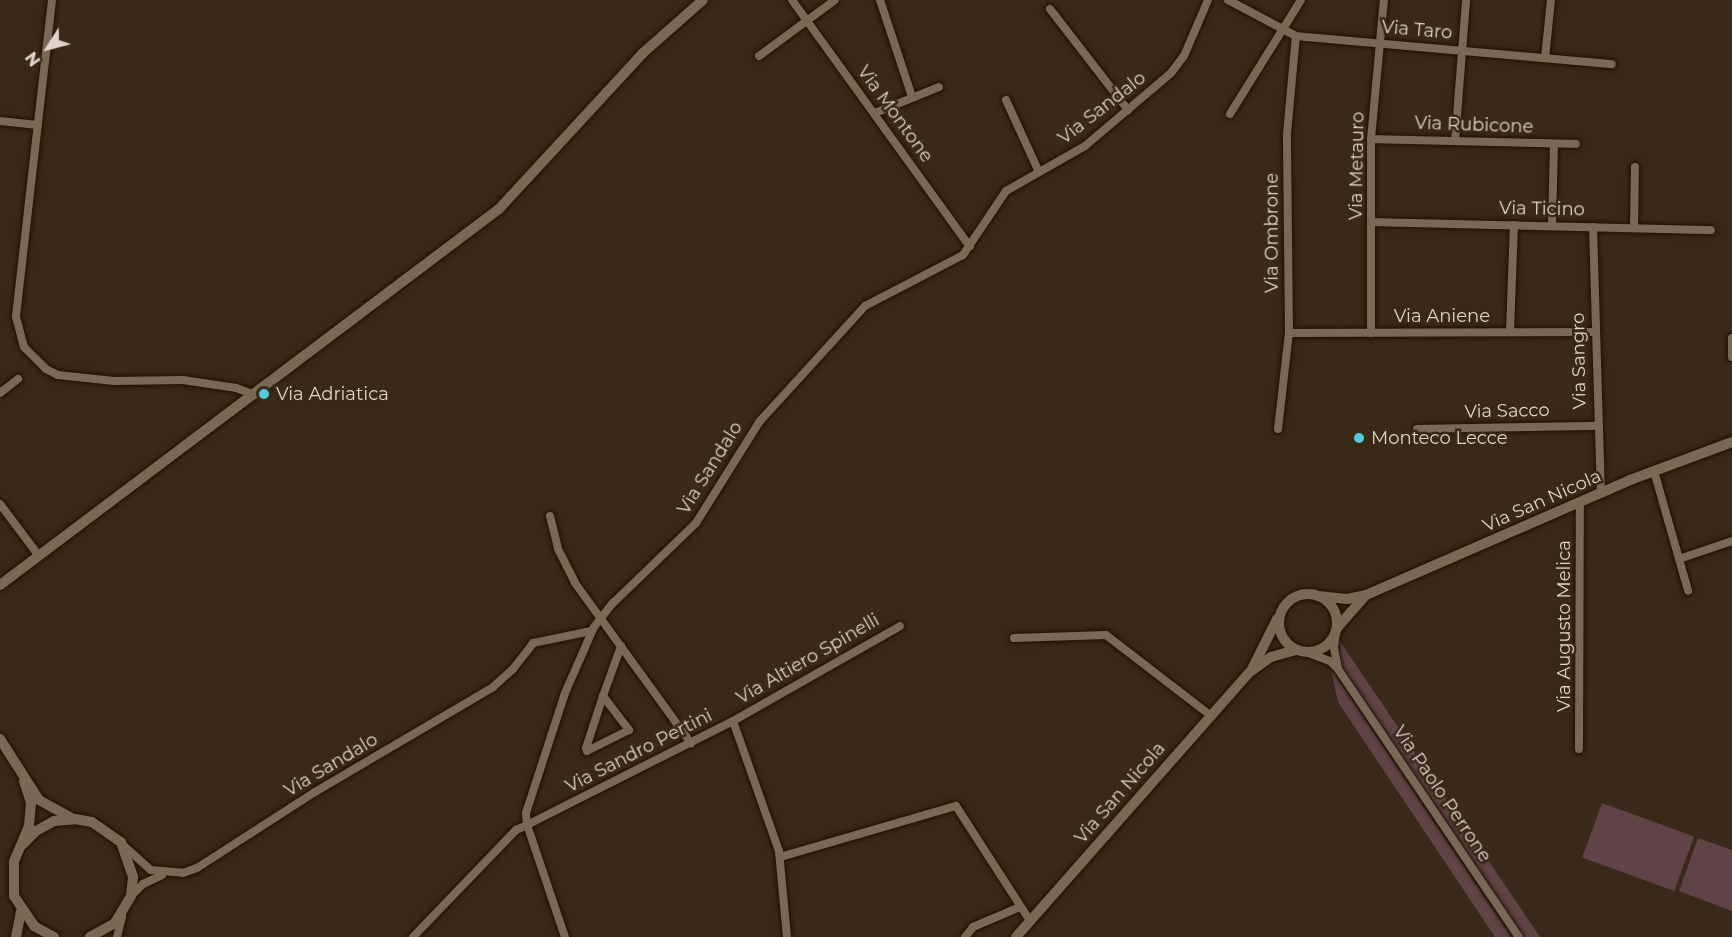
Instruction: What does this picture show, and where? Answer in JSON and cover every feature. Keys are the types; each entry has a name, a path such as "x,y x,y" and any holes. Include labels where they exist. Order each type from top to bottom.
{"street":[{"path":"52,0 16,317 24,347 58,375 114,381 183,380 236,388 255,395"},
{"path":"0,585 499,209 643,53 703,0"},
{"name":"Via Montone","path":"792,0 970,247"},
{"path":"759,56 835,0"},
{"path":"880,0 912,97"},
{"name":"Via Sandalo","path":"131,896 156,876 191,871 214,859 315,792 493,687 508,675 532,643 591,631 602,616 696,523 760,421 848,323 875,299 953,261 970,247 998,198 1085,146 1128,110 1179,64 1208,0"},
{"name":"Via Taro","path":"1228,0 1282,31 1296,36 1612,64"},
{"path":"1230,114 1300,0"},
{"name":"Via Metauro","path":"1371,333 1373,222 1371,139 1384,0"},
{"path":"1455,141 1466,0"},
{"path":"1545,58 1551,0"},
{"path":"1050,9 1128,110"},
{"name":"Via Ombrone","path":"1278,429 1289,333 1287,134 1296,36"},
{"path":"875,113 939,87"},
{"path":"1006,100 1039,172"},
{"path":"0,121 38,125"},
{"name":"Via Rubicone","path":"1371,139 1576,144"},
{"path":"1552,225 1554,144"},
{"path":"1634,228 1635,167"},
{"name":"Via Ticino","path":"1373,222 1711,230"},
{"path":"1510,332 1514,225"},
{"name":"Via Sangro","path":"1593,227 1597,426 1601,494"},
{"name":"Via Aniene","path":"1289,333 1595,332"},
{"path":"1732,338 1732,357"},
{"path":"0,393 18,379"},
{"name":"Via Sacco","path":"1417,429 1597,426"},
{"name":"Via San Nicola","path":"1250,672 1280,614 1296,596 1347,598 1366,595 1654,471 1732,442"},
{"path":"1654,471 1688,591"},
{"name":"Via Augusto Melica","path":"1580,503 1580,749"},
{"path":"0,504 39,556"},
{"path":"550,516 566,566 602,616 642,680 691,742"},
{"path":"1679,560 1732,541"},
{"name":"Via San Nicola","path":"1016,937 1250,672 1271,657 1327,645 1336,630 1366,595"},
{"path":"1318,596 1334,610 1336,630"},
{"path":"1280,614 1281,635 1301,651"},
{"name":"Via Altiero Spinelli","path":"733,721 900,626"},
{"name":"Via Paolo Perrone","path":"1336,630 1334,648 1338,669"},
{"path":"565,937 527,825 526,813 556,720 591,631"},
{"path":"1014,638 1106,634 1211,716"},
{"path":"603,696 629,730 587,751 586,748 603,696 621,646"},
{"name":"Via Paolo Perrone","path":"1301,651 1324,658 1338,669 1519,937"},
{"name":"Via Sandro Pertini","path":"413,937 516,830 733,721 780,857 787,937"},
{"path":"0,739 24,781 39,800 75,819 108,830 146,867 172,873"},
{"path":"24,781 31,803 29,826 12,879 21,911 34,926 51,937"},
{"path":"780,857 956,806 1030,921"},
{"path":"21,846 36,831 54,821 75,819"},
{"path":"117,937 131,896 133,877 121,842"},
{"path":"965,937 974,927 1020,906"},
{"path":"90,937 115,923 127,907"},
{"path":"16,937 21,911"}],"shaded area":[{"path":"1339,640 1540,937 1524,937 1341,668"},
{"path":"1331,669 1511,937 1495,937 1338,702"},
{"path":"1602,803 1694,837 1674,891 1582,858"},
{"path":"1698,838 1732,850 1732,911 1679,891"}],"place":[{"name":"Via Adriatica","path":"264,394"},
{"name":"Monteco Lecce","path":"1359,438"}]}
